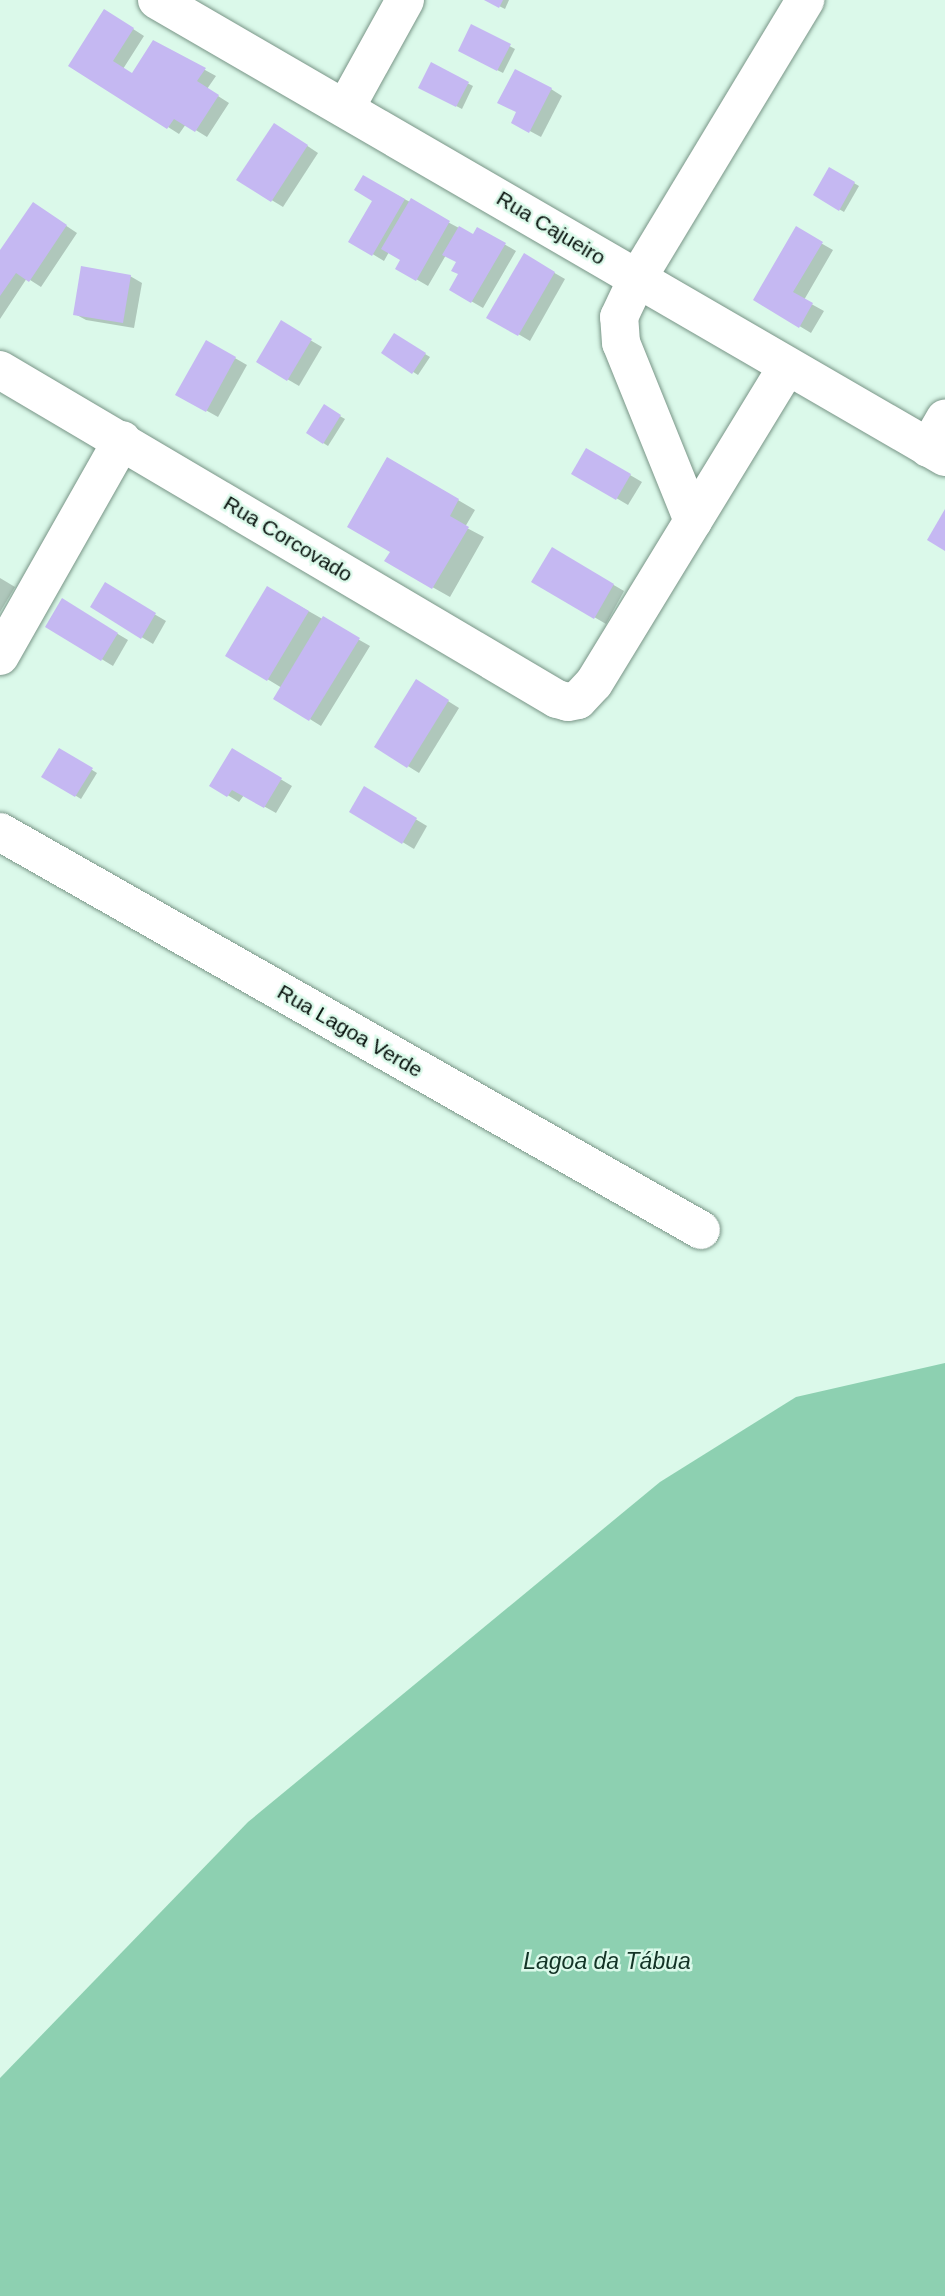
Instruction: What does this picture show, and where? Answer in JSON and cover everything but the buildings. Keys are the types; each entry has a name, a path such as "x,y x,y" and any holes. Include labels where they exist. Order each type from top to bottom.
{"street":[{"name":"Rua Cajueiro","path":"157,0 346,107 787,367 939,441"},
{"path":"346,107 405,0"},
{"path":"694,522 621,343 619,317 637,279 805,0"},
{"path":"694,522 787,367"},
{"name":"Rua Corcovado","path":"0,370 556,699 578,700 594,683 694,522"},
{"path":"0,656 122,440"},
{"name":"Rua Lagoa Verde","path":"0,832 701,1230"}],"water":[{"name":"Lagoa da Tábua","path":"945,1363 945,2296 0,2296 0,2078 248,1822 660,1482 796,1397"}]}
